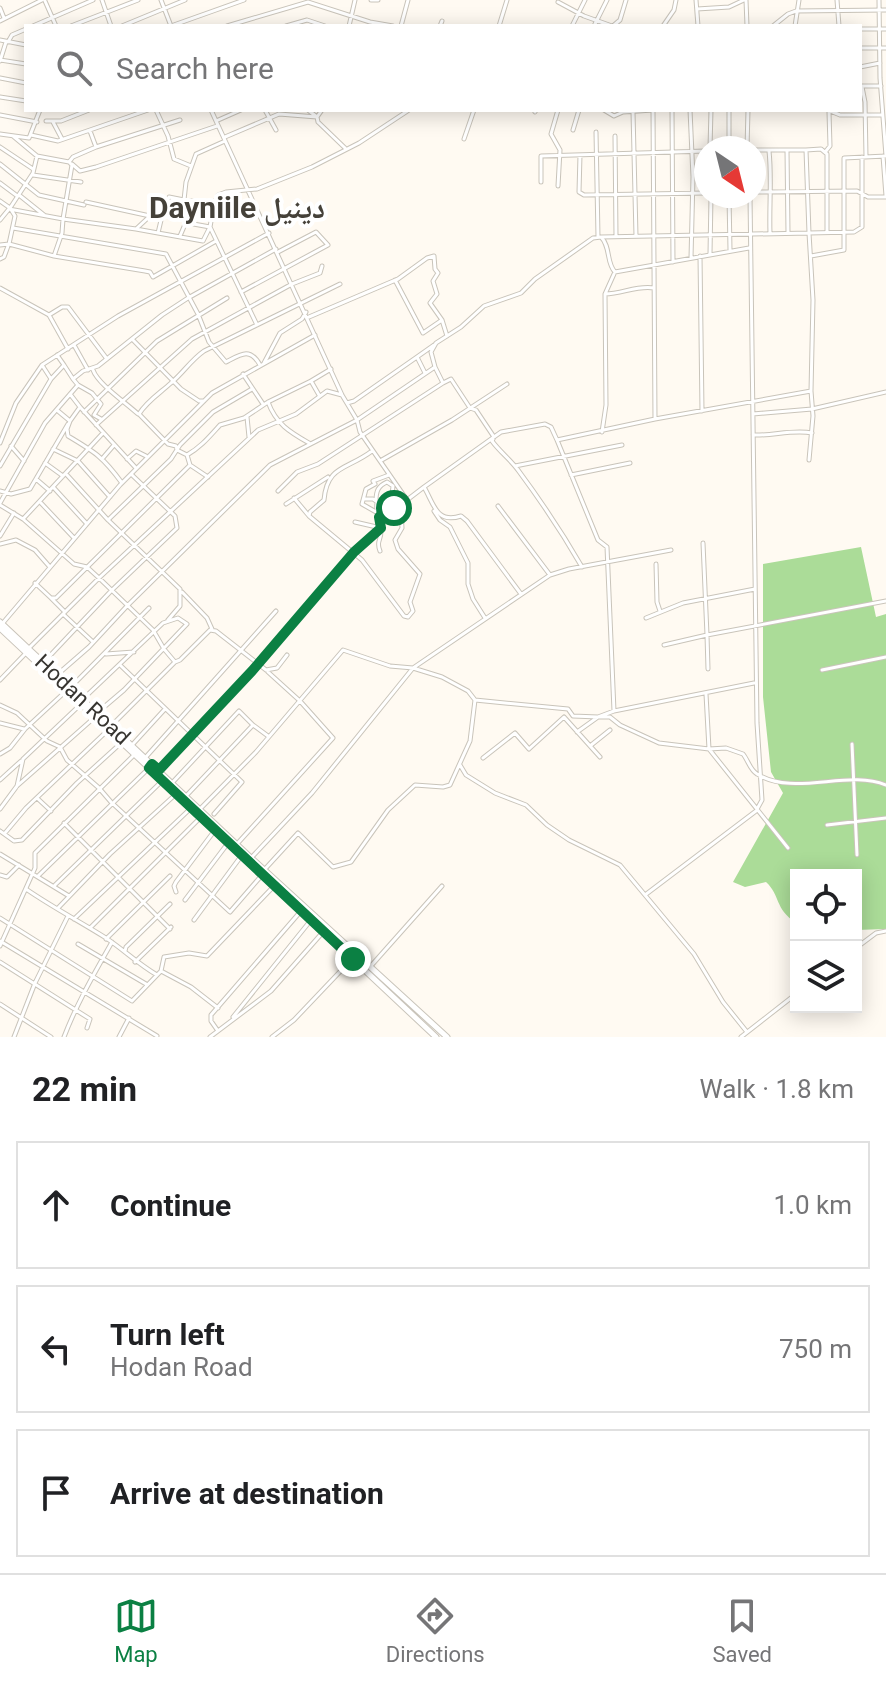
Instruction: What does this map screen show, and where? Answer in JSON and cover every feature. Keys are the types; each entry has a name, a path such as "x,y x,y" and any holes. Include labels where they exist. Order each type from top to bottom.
{"main road":[{"name":"Hodan Road","path":"1,625 132,745 162,781 228,843 447,1037"},
{"name":"Hodan Road","path":"27,650 57,674 69,689"},
{"name":"Hodan Road","path":"110,728 135,755 159,770 251,858 274,886 436,1037"}],"street":[{"path":"0,8 2,19 44,0 55,24"},
{"path":"37,24 93,0"},
{"path":"102,0 110,24"},
{"path":"77,24 138,0"},
{"path":"161,0 170,24"},
{"path":"127,24 185,0"},
{"path":"177,24 244,0"},
{"path":"350,24 355,0"},
{"path":"371,0 378,0"},
{"path":"402,24 408,0"},
{"path":"500,24 507,0"},
{"path":"573,24 585,0"},
{"path":"595,24 607,0"},
{"path":"614,24 620,20 626,0"},
{"path":"664,24 674,10 676,0"},
{"path":"696,0 698,24"},
{"path":"697,9 729,7 745,0 747,24"},
{"path":"795,24 799,0"},
{"path":"837,0 839,24"},
{"path":"766,192 857,191 863,195 886,197 879,0"},
{"path":"233,24 307,1 382,24"},
{"path":"558,2 606,24"},
{"path":"776,24 796,11 886,10"},
{"path":"293,24 307,20 319,24"},
{"path":"862,29 886,29"},
{"path":"24,30 12,35 0,60 24,64"},
{"path":"0,40 24,45"},
{"path":"862,48 886,48"},
{"path":"862,67 882,64"},
{"path":"0,78 24,83"},
{"path":"862,86 881,86"},
{"path":"347,403 447,337 484,306 521,293 571,252 600,237 844,232 859,229 864,224 866,116 862,92"},
{"path":"0,97 24,101"},
{"path":"0,134 29,138 40,112"},
{"path":"46,121 53,122 83,112"},
{"path":"31,135 56,141 142,112"},
{"path":"157,112 174,159 191,166"},
{"path":"212,112 342,395 372,451 407,500"},
{"path":"13,136 37,156 71,163 80,171 169,142 237,112"},
{"path":"266,112 276,130"},
{"path":"311,112 345,150"},
{"path":"317,117 321,112"},
{"path":"0,201 11,209 203,241 218,195 249,189 312,167 406,112"},
{"path":"464,139 473,112"},
{"path":"557,112 551,134 560,150 558,186"},
{"path":"573,130 578,112"},
{"path":"623,112 633,112 636,236"},
{"path":"653,112 655,419"},
{"path":"672,112 673,262"},
{"path":"690,112 691,258"},
{"path":"709,136 711,112"},
{"path":"729,112 729,136"},
{"path":"747,136 748,112"},
{"path":"827,232 828,112"},
{"path":"848,112 866,116 885,115"},
{"path":"210,227 186,222 182,218 196,154 279,114 317,117"},
{"path":"0,115 37,122"},
{"path":"54,256 73,157 180,120"},
{"path":"53,122 62,139"},
{"path":"90,131 96,147"},
{"path":"596,132 600,237 610,254 610,266 615,272"},
{"path":"615,136 618,194 616,236"},
{"path":"0,147 33,172 69,182 81,182"},
{"path":"787,150 788,233"},
{"path":"806,150 813,300 809,460"},
{"path":"541,182 541,156 692,151"},
{"path":"766,151 826,151"},
{"path":"769,151 772,192 769,204 770,233"},
{"path":"580,154 579,192 584,195 692,194"},
{"path":"0,220 11,209 33,172 37,156"},
{"path":"810,256 844,250 844,158 885,156"},
{"path":"0,164 39,195 162,216"},
{"path":"0,183 44,215"},
{"path":"158,233 169,197 214,204"},
{"path":"709,208 710,254"},
{"path":"729,208 730,250"},
{"path":"645,895 758,810 762,800 756,682 750,208"},
{"path":"0,259 4,257 15,221 11,209"},
{"path":"136,229 150,216"},
{"path":"180,236 186,222"},
{"path":"210,227 257,325"},
{"path":"13,228 166,254 213,347 226,362 240,353 249,352 262,364"},
{"path":"73,379 107,359 188,298 277,251 316,232 328,245 241,292"},
{"path":"0,443 16,403 42,365 88,335 269,233"},
{"path":"0,245 9,244 54,256 150,272 153,277 216,241"},
{"path":"615,272 749,248"},
{"path":"262,364 280,333 307,315 395,280 434,256 438,273 433,281 437,294 430,303 442,320 447,337"},
{"path":"700,256 702,411"},
{"path":"96,425 205,331 292,284 320,273 322,266"},
{"path":"602,432 606,405 605,294 615,272"},
{"path":"395,280 423,333 442,320"},
{"path":"140,417 140,412 150,400 173,382 195,358 300,301 340,284"},
{"path":"605,294 621,294 644,286 654,288"},
{"path":"0,288 49,315 68,349"},
{"path":"0,491 5,494 29,490 69,423 82,410 98,399 174,327 227,298"},
{"path":"49,315 68,307 101,347 107,359"},
{"path":"1,625 60,552 146,456 204,401 222,386 315,335"},
{"path":"133,340 173,382 192,398 204,401"},
{"path":"436,343 431,352 443,383"},
{"path":"74,344 96,377 164,439 187,455 190,465 208,477"},
{"path":"57,355 78,385 98,399 101,404 94,415 101,419"},
{"path":"417,357 425,373"},
{"path":"42,365 51,379"},
{"path":"0,466 51,379 64,365"},
{"path":"57,674 270,465 357,420 435,367"},
{"path":"187,455 200,443 210,439 220,425 247,417 331,369"},
{"path":"243,374 284,429 311,444"},
{"path":"278,491 297,472 318,464 451,379 470,408 476,410 501,454 515,466 567,540 582,567"},
{"path":"311,381 319,395"},
{"path":"380,461 507,384"},
{"path":"78,385 45,423 0,504 23,519 77,566 87,567 153,630 175,662"},
{"path":"108,520 213,412 252,389"},
{"path":"0,680 99,578 249,437 277,420 296,414 329,390 342,395"},
{"path":"557,440 811,391"},
{"path":"753,414 812,409 886,392"},
{"path":"70,394 136,468"},
{"path":"58,410 69,423 68,436 90,446 122,483"},
{"path":"247,417 249,437"},
{"path":"294,498 309,516 354,552 404,616 408,617 420,574 398,549 395,540 402,528 401,509 407,500 494,437 515,429 545,424 551,427 598,540 607,547 614,711"},
{"path":"0,427 4,435"},
{"path":"23,519 103,433"},
{"path":"753,435 812,433"},
{"path":"102,459 107,457 114,445"},
{"path":"515,466 622,445"},
{"path":"11,446 24,461"},
{"path":"53,448 78,461 110,497"},
{"path":"127,459 136,451 146,456"},
{"path":"286,504 372,451"},
{"path":"45,463 65,476 148,557 207,618 212,630 266,670 300,701 333,738 237,844"},
{"path":"571,475 630,463"},
{"path":"51,598 56,598 190,465"},
{"path":"44,662 111,591 177,528 175,516 131,474"},
{"path":"380,551 377,542 381,528 379,517 362,504 366,489 375,484 373,481 389,475"},
{"path":"309,516 324,500 328,477"},
{"path":"36,479 87,524"},
{"path":"376,512 377,489 387,482 394,484"},
{"path":"391,509 394,484"},
{"path":"424,487 468,563 471,594 485,618"},
{"path":"364,499 391,509 401,509"},
{"path":"41,502 74,538"},
{"path":"498,506 550,575"},
{"path":"433,507 448,519 461,516 467,521 521,594"},
{"path":"379,517 391,509"},
{"path":"0,536 14,513"},
{"path":"355,522 381,528"},
{"path":"159,770 258,664 354,552 381,528"},
{"path":"0,544 16,540 35,550 49,566"},
{"path":"703,543 708,669"},
{"path":"251,858 312,793 413,668 550,575 671,550"},
{"path":"656,564 660,612"},
{"path":"35,582 93,642"},
{"path":"646,618 707,598 755,589"},
{"path":"0,780 134,652 153,630 167,621 180,606 182,592"},
{"path":"664,645 886,601"},
{"path":"0,754 10,748 25,729 149,608"},
{"path":"145,758 276,611"},
{"path":"0,809 17,786 135,680 187,624 178,618 167,621"},
{"path":"122,743 85,775 20,841 14,841 2,832 206,632 212,630"},
{"path":"0,705 60,747 61,752 111,802 230,912 298,833 333,867 351,862 388,810 415,785 450,785 470,741 475,700 457,684 413,668 390,666 343,650 269,736 200,809"},
{"path":"106,653 134,652"},
{"path":"266,670 277,668 287,655"},
{"path":"822,670 886,657"},
{"path":"120,665 242,782 214,814"},
{"path":"577,732 598,717 614,711 756,682"},
{"path":"706,694 709,749 788,848"},
{"path":"475,700 568,709 573,716 610,717 659,743 726,748 743,754 759,776 787,785 862,779 886,785"},
{"path":"132,745 165,709"},
{"path":"172,783 239,711 269,736"},
{"path":"483,758 515,733 529,749 564,717 600,757"},
{"path":"0,723 25,729"},
{"path":"186,796 253,725"},
{"path":"590,746 610,730"},
{"path":"852,744 857,855"},
{"path":"135,755 33,856 33,872 1,943 157,1036"},
{"path":"17,786 23,759"},
{"path":"460,765 466,775 495,793 526,805 569,840 620,865 694,954 723,1002 747,1032"},
{"path":"38,876 150,766"},
{"path":"55,885 162,781"},
{"path":"58,908 176,794"},
{"path":"37,798 51,811"},
{"path":"74,919 191,808"},
{"path":"90,928 201,817"},
{"path":"827,825 886,818"},
{"path":"64,823 171,928 135,962"},
{"path":"176,892 174,886 215,830"},
{"path":"185,900 228,843"},
{"path":"0,854 69,896"},
{"path":"194,920 242,855"},
{"path":"0,875 7,877 19,865"},
{"path":"106,939 170,876"},
{"path":"0,918 132,1001 161,971 164,957 207,956 274,886"},
{"path":"369,967 442,886"},
{"path":"26,889 112,942 135,962 157,975"},
{"path":"125,951 170,904"},
{"path":"218,1031 211,1021 211,1015 301,911"},
{"path":"14,1037 42,967 68,916"},
{"path":"231,1021 246,998 311,920"},
{"path":"862,944 876,933 886,931"},
{"path":"210,1037 271,991 323,932"},
{"path":"64,1037 84,991 112,942"},
{"path":"78,944 146,984"},
{"path":"272,1037 294,1020 353,959"},
{"path":"0,962 90,1019 87,1028"},
{"path":"161,971 191,987 218,1008"},
{"path":"741,1037 790,999"},
{"path":"0,1004 51,1037"},
{"path":"119,1037 129,1018"}],"green space":[{"path":"861,547 876,617 886,614 886,929 862,930 862,869 790,869 790,919 766,882 745,887 733,882 783,793 771,772 763,697 763,564"}],"district":[{"name":"Dayniile دينيل","path":"237,208"}],"route":[{"path":"353,959 149,768 152,764 159,770 191,738 354,552 381,528 379,517 394,508"}]}
